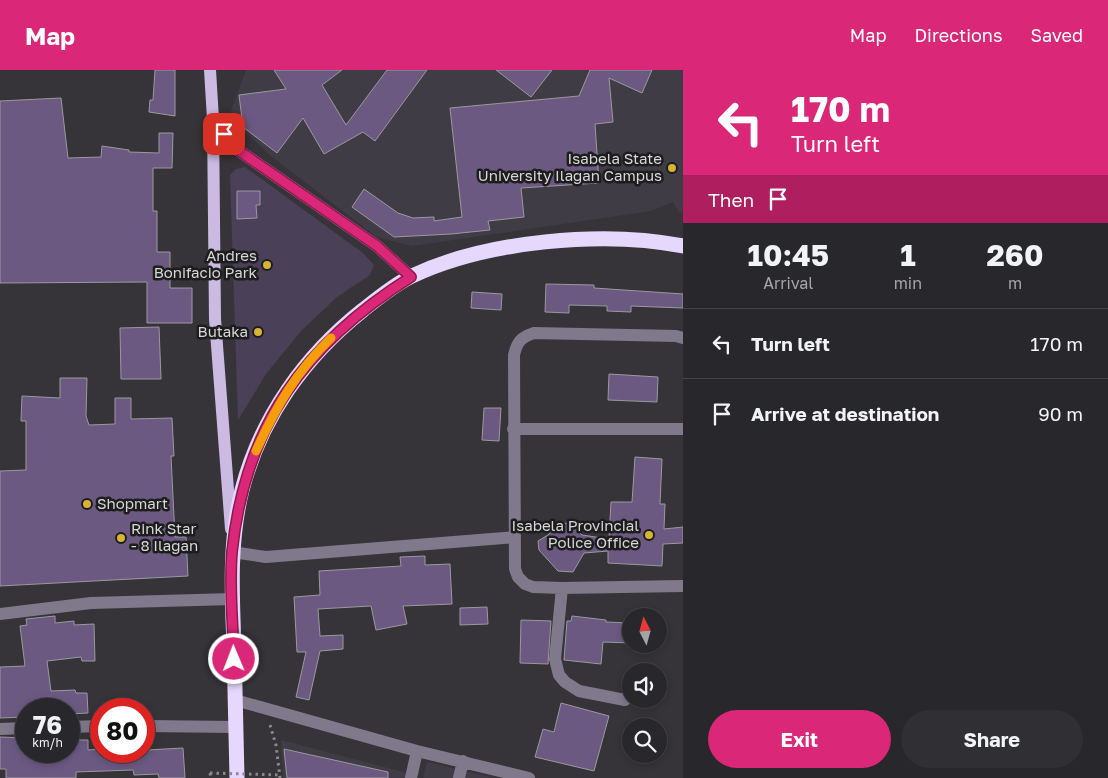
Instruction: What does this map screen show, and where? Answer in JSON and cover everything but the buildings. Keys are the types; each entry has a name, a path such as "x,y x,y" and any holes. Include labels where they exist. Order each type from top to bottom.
{"highway":[{"path":"237,778 232,552 242,490 256,451 281,399 297,375 348,322 377,298 411,277 466,257 585,239 629,240 683,246"}],"main road":[{"path":"210,70 213,119 215,319 232,552"},
{"path":"213,119 235,148 377,246 411,277"}],"street":[{"path":"683,338 676,336 544,334 523,336 516,344 514,355 513,429 515,537 518,577 525,584 562,588 683,586"},
{"path":"513,429 683,429"},
{"path":"232,552 266,557 515,537"},
{"path":"562,588 555,659 558,675 579,691 622,699"},
{"path":"0,614 91,603 232,599"},
{"path":"235,700 417,751 529,778"},
{"path":"155,726 235,727"},
{"path":"0,729 15,728"},
{"path":"412,778 417,751"},
{"path":"460,778 463,762"}],"path":[{"path":"210,778 210,773 280,777 276,745"}],"shaded area":[{"path":"246,70 683,70 683,213 679,212 673,202 651,211 412,246 377,237 272,157 229,117"},
{"path":"245,167 363,253 374,265 370,275 337,297 301,331 266,374 238,420 230,175 236,169"},
{"path":"281,740 411,774 410,778 283,778"},
{"path":"427,762 494,778 423,778"}],"slow traffic":[{"path":"256,451 276,408 297,375 331,338"}],"place":[{"name":"Isabela State University Ilagan Campus","path":"672,168"},
{"name":"Andres Bonifacio Park","path":"267,265"},
{"name":"Butaka","path":"258,332"},
{"name":"Shopmart","path":"87,504"},
{"name":"Isabela Provincial Police Office","path":"649,535"},
{"name":"Rink Star - 8 Ilagan","path":"121,538"}],"route":[{"path":"224,134 235,148 253,162 339,218 377,246 411,277 377,298 348,322 297,375 276,408 256,451 242,490 232,552 234,659"}]}
